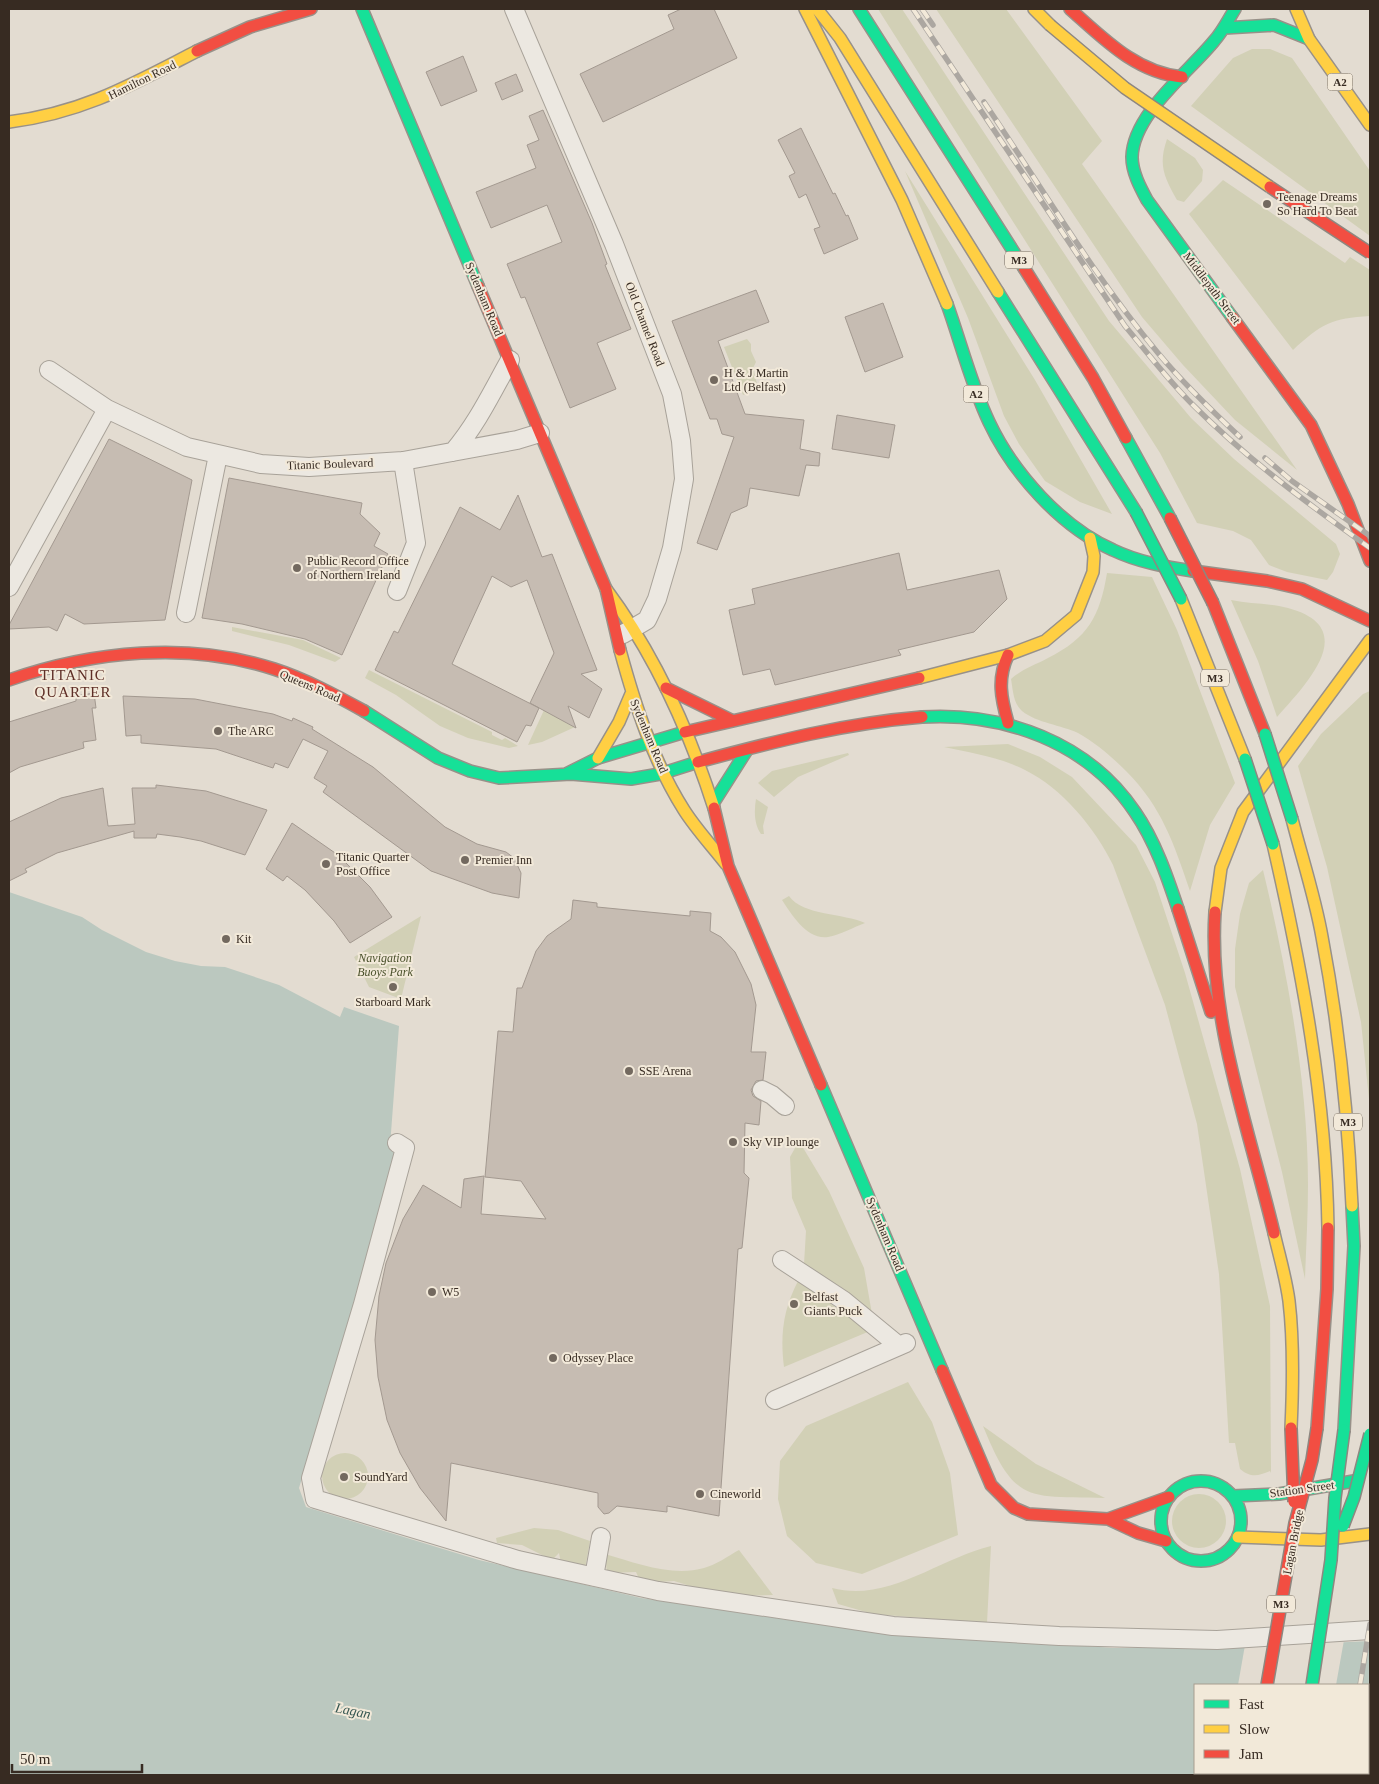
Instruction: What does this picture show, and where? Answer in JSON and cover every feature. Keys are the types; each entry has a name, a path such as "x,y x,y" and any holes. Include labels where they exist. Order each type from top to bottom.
{"main road":[{"name":"Hamilton Road","path":"242,30 266,9"},
{"name":"Hamilton Road","path":"9,122 55,114 119,93 242,30 311,9"},
{"name":"Sydenham Road","path":"362,9 606,589 627,632 666,688 698,762 714,802 728,866 991,1485 1014,1508 1028,1514 1108,1519 1138,1532 1166,1541 1174,1551 1184,1558 1197,1562 1210,1561 1222,1556 1231,1548 1238,1537"},
{"name":"A2","path":"805,9 825,53 868,129 914,227 948,308 974,390 994,435 1011,464 1041,498 1090,538 1135,558 1201,573 1252,578 1294,586 1370,621"},
{"name":"Lagan Bridge","path":"817,9 840,38 889,120 1136,512 1181,599 1212,670 1245,759 1272,844 1301,967 1316,1070 1328,1206 1328,1279 1317,1428 1312,1460 1295,1523 1267,1684"},
{"name":"M3","path":"859,9 1093,378 1170,518 1213,603 1265,734 1292,819 1322,935 1336,1027 1349,1133 1354,1246 1344,1430 1335,1498 1331,1560 1312,1684"},
{"path":"1034,9 1075,48 1171,120 1370,253"},
{"path":"1070,9 1114,46 1139,63 1168,76 1182,77"},
{"name":"Middlepath Street","path":"1235,9 1225,28 1144,120 1135,139 1132,157 1141,191 1311,425 1348,504 1370,561"},
{"path":"1296,9 1309,39"},
{"path":"1225,28 1274,25 1309,39"},
{"name":"A2","path":"1309,39 1370,125"},
{"name":"Queens Road","path":"566,774 598,758 651,742 668,746 685,732 731,720 859,693 1008,655 1045,641 1076,615 1093,572 1094,556 1090,538"},
{"name":"Sydenham Road","path":"606,589 624,613 631,694 664,773 685,810 728,866"},
{"path":"627,632 637,659"},
{"path":"1295,1523 1291,1428 1293,1374 1289,1299 1263,1185 1231,1060 1218,982 1215,936 1217,886 1231,838 1243,812 1370,640"},
{"name":"Queens Road","path":"9,680 49,668 102,656 173,653 244,661 317,686 364,711 423,750 478,774 512,779 566,774 623,779 684,771 698,762 891,719 973,717 1008,723 1047,738 1084,759 1105,776 1132,808 1150,836 1202,987 1231,1060"},
{"path":"1008,655 1000,670 999,692 1008,723"},
{"path":"666,688 731,720"},
{"path":"598,758 619,722 631,694"},
{"path":"664,724 668,746 664,773"},
{"path":"684,771 685,732"},
{"path":"714,802 747,750"},
{"path":"702,815 705,836"},
{"path":"1331,1560 1354,1498 1370,1432"},
{"name":"Station Street","path":"1232,1496 1279,1494 1369,1478"},
{"name":"Sydenham Road","path":"1108,1519 1169,1497 1178,1488 1199,1481 1219,1485 1232,1496"},
{"path":"1232,1496 1241,1516 1238,1537 1306,1541 1352,1538 1370,1534"},
{"path":"1166,1541 1161,1530 1161,1518 1163,1507 1169,1497"}],"street":[{"name":"Old Channel Road","path":"514,9 614,244 672,394 682,441 683,470 679,515 672,548 654,607 647,620 627,632"},
{"path":"453,452 468,435 510,360"},
{"name":"Titanic Boulevard","path":"49,370 107,409 187,447 218,456 261,464 309,467 403,461 540,433"},
{"path":"9,587 107,409"},
{"path":"186,613 218,456"},
{"path":"397,590 416,543 403,461"},
{"path":"762,1090 772,1095 785,1106"},
{"path":"397,1143 405,1148 363,1304 312,1478 315,1498 518,1560 594,1577 658,1591 893,1626 1059,1636 1217,1640 1370,1630"},
{"path":"775,1400 903,1345 843,1300 782,1260"},
{"path":"594,1577 601,1537"}],"green space":[{"path":"878,9 902,9 1109,321 1191,418 1234,459 1336,544 1340,554 1333,572 1327,580 1287,572 1269,565 1251,540 1233,531 1197,523 1160,453"},
{"path":"936,9 1006,9 1102,141 1082,164 1297,470 1235,420 1183,365 1142,317"},
{"path":"1252,49 1270,49 1292,58 1370,171 1370,236 1191,106 1233,58"},
{"path":"1167,139 1195,158 1203,170 1202,181 1184,202 1177,200 1164,171 1163,156"},
{"path":"905,171 1035,380 1112,514 1080,502 1045,481 1019,444 1004,416 968,318"},
{"path":"1223,180 1345,263 1350,257 1370,270 1370,316 1346,318 1328,324 1320,328 1293,350 1189,214"},
{"path":"747,339 751,344 751,351 756,362 753,368 757,384 753,391 743,395 724,347"},
{"path":"1107,573 1152,577 1177,630 1235,783 1210,825 1190,891 1166,827 1158,812 1149,798 1126,771 1104,750 1078,733 1042,721 1022,711 1014,696 1011,679 1062,650 1082,634 1090,624 1100,602"},
{"path":"1231,600 1288,608 1310,617 1322,629 1325,643 1321,658 1313,673 1277,717 1258,661"},
{"path":"232,627 303,640 341,658 335,662 289,645 232,631"},
{"path":"369,670 492,732 492,735 502,740 505,738 518,746 509,748 468,738 440,726 396,695 365,678"},
{"path":"1370,691 1370,1203 1369,1099 1361,1022 1327,867 1298,766 1321,734 1363,694"},
{"path":"544,710 575,727 542,742 528,745"},
{"path":"1008,744 1040,757 1072,777 1136,845 1155,882 1185,973 1240,1169 1270,1306 1271,1473 1270,1471 1255,1475 1244,1472 1240,1469 1235,1443 1229,1443 1219,1274 1197,1124 1165,1005 1113,865 1087,823 1052,787 1025,770 1006,762 944,747"},
{"path":"848,753 849,755 798,777 774,797 758,783 772,771"},
{"path":"756,799 768,807 763,826 764,834 761,834 756,822"},
{"path":"1263,870 1288,986 1300,1066 1307,1146 1308,1185 1305,1279 1282,1172 1235,987 1235,949 1240,914 1249,883"},
{"path":"789,896 795,902 814,911 865,923 833,936 820,937 813,935 790,913 782,900"},
{"name":"Navigation Buoys Park","path":"421,916 401,999 369,987 354,957"},
{"path":"799,1141 829,1191 864,1268 872,1314 804,1264 806,1231 792,1198 790,1157"},
{"path":"798,1281 870,1331 784,1367 782,1344 784,1323 789,1302"},
{"path":"908,1382 932,1422 950,1473 958,1535 862,1574 816,1563 787,1536 778,1499 780,1461 806,1426"},
{"path":"983,1426 1036,1464 1105,1498 1058,1497 1027,1491 1015,1483 1005,1470 994,1452"},
{"path":"350,1453 362,1459 367,1467 367,1485 362,1493 354,1498 340,1499 328,1493 323,1485 322,1471 328,1459 336,1454"},
{"path":"1199,1494 1209,1496 1218,1502 1224,1511 1226,1521 1224,1531 1218,1540 1209,1546 1199,1548 1189,1546 1180,1540 1174,1531 1172,1521 1174,1511 1180,1502 1189,1496"},
{"path":"534,1528 558,1530 590,1541 585,1569 561,1563 559,1553 552,1560 522,1545 497,1543 496,1538"},
{"path":"991,1546 987,1623 873,1614 838,1604 832,1588 853,1591 893,1584"},
{"path":"739,1550 773,1595 723,1596 674,1581 641,1583 636,1572 607,1573 605,1554 654,1568 679,1571 708,1567"}],"water":[{"name":"Lagan","path":"9,892 82,917 102,930 146,952 175,961 201,966 225,967 279,985 340,1017 344,1007 399,1026 390,1146 401,1149 299,1488 306,1507 479,1560 641,1598 843,1628 1113,1648 1225,1648 1370,1641 1370,1775 9,1775"}],"pier":[{"path":"1344,1640 1336,1684 1238,1684 1245,1645"}],"building":[{"path":"681,9 714,9 737,58 603,122 580,74 674,29 668,15"},
{"path":"463,56 477,91 441,106 426,72"},
{"path":"516,74 523,91 502,100 495,83"},
{"path":"543,110 592,223 607,264 605,265 631,329 597,343 616,389 570,408 525,297 521,298 507,264 562,242 547,205 491,228 476,192 536,168 527,145 539,140 529,116"},
{"path":"801,128 833,194 835,193 846,216 848,215 858,239 824,254 814,229 820,227 806,194 799,198 789,176 795,173 778,140"},
{"path":"756,290 769,322 718,341 745,414 804,420 800,449 820,453 819,466 806,465 799,496 750,488 747,506 731,513 717,550 697,543 734,437 722,434 717,419 710,419 672,321"},
{"path":"883,303 903,357 865,372 845,317"},
{"path":"837,415 895,425 889,458 832,449"},
{"path":"109,439 192,480 165,620 84,624 65,614 57,631 49,627 9,629 9,625"},
{"name":"Public Record Office of Northern Ireland","path":"229,478 362,503 360,514 380,533 374,546 388,554 342,655 305,639 242,624 202,618"},
{"path":"518,495 542,557 552,554 597,670 581,674 602,689 589,718 568,706 576,728 530,703 554,653 527,580 511,587 492,576 452,664 539,708 531,726 526,725 517,742 375,670 394,631 398,633 460,507 500,530"},
{"path":"899,553 907,590 999,570 1007,599 974,632 898,650 901,655 775,685 770,669 743,675 729,610 755,604 752,589"},
{"path":"94,693 96,708 92,708 96,740 83,742 84,748 20,767 9,773 9,722 76,701 76,696"},
{"path":"123,696 195,699 273,714 292,721 293,718 313,727 312,729 373,767 445,827 477,844 506,852 514,858 521,873 519,898 492,893 431,871 323,792 327,786 314,778 328,751 303,739 288,768 275,763 273,768 216,749 141,743 141,735 126,736"},
{"path":"156,785 206,791 267,810 245,855 201,841 180,837 157,834 156,838 134,838 134,831 57,853 25,869 27,872 9,881 9,822 61,798 103,788 108,826 135,824 132,788 156,788"},
{"path":"292,823 338,855 370,887 392,917 350,943 334,921 305,890 287,876 283,881 266,869"},
{"path":"573,900 597,903 597,907 690,916 690,911 711,913 710,931 721,937 735,952 751,984 756,1005 751,1052 766,1052 763,1080 756,1081 751,1090 753,1096 761,1101 759,1125 745,1123 744,1173 749,1178 742,1248 738,1249 719,1516 667,1506 667,1512 617,1506 609,1513 604,1514 598,1507 598,1493 451,1463 446,1521 420,1488 400,1453 387,1420 378,1377 375,1340 379,1296 386,1263 403,1219 423,1185 461,1208 464,1179 484,1176 481,1214 546,1219 521,1181 485,1177 498,1031 513,1032 517,988 522,988 536,951 547,936 571,919"}],"railway":[{"path":"913,9 1125,326 1166,376 1213,424 1256,462 1370,548"},
{"path":"922,9 933,25"},
{"path":"984,102 1111,293 1177,375 1240,437"},
{"path":"1265,458 1292,481 1370,536"},
{"path":"1360,1684 1370,1624"}],"traffic: fast":[{"path":"362,9 478,286"},
{"path":"859,9 1024,268"},
{"path":"1232,317 1147,200 1135,174 1132,157 1135,141 1142,125 1152,110 1164,94 1217,37 1235,9"},
{"path":"1225,28 1274,25 1309,39"},
{"path":"998,292 1136,512"},
{"path":"947,304 971,378 989,422 1011,460 1040,496 1075,527 1113,550 1142,561 1193,571"},
{"path":"1126,438 1170,518"},
{"path":"1136,512 1181,599"},
{"path":"364,711 438,758 470,771 499,778 571,774 631,779 660,774 698,762"},
{"path":"922,717 953,717 1013,726 1042,736 1069,750 1093,767 1116,788 1142,823 1160,859 1178,909"},
{"path":"566,774 598,758 685,732"},
{"path":"1265,734 1292,819"},
{"path":"714,802 747,750"},
{"path":"1245,759 1273,844"},
{"path":"821,1085 942,1370"},
{"path":"1344,1430 1354,1246 1352,1206"},
{"path":"1312,1684 1331,1560 1335,1498 1344,1430"},
{"path":"1343,1526 1354,1497 1370,1434"},
{"path":"1201,1481 1216,1484 1229,1493 1238,1506 1241,1521 1238,1536 1229,1549 1216,1558 1201,1561 1186,1558 1173,1549 1164,1536 1161,1521 1164,1506 1173,1493 1186,1484 1201,1481"},
{"path":"1233,1496 1279,1494 1354,1481"}],"traffic: slow":[{"path":"805,9 902,200 947,304"},
{"path":"817,9 840,38 998,292"},
{"path":"1034,9 1050,25"},
{"path":"1296,9 1309,39 1370,125"},
{"path":"1050,25 1125,88 1270,187"},
{"path":"9,122 61,112 107,96 197,51"},
{"path":"919,678 1008,655 1045,641 1076,615 1093,572 1094,556 1090,538"},
{"path":"606,589 640,640 669,694 682,722 714,808"},
{"path":"1181,599 1245,759"},
{"path":"1215,912 1221,868 1243,812 1370,640"},
{"path":"620,650 646,732 663,772 689,817 726,864"},
{"path":"598,758 619,722 631,694"},
{"path":"1292,819 1312,892 1328,970 1345,1104 1352,1206"},
{"path":"1273,844 1294,939 1311,1034 1323,1131 1328,1228"},
{"path":"1274,1233 1286,1284 1291,1317 1293,1364 1291,1428"},
{"path":"1238,1537 1321,1540 1370,1534"}],"traffic: jam":[{"path":"197,51 250,27 311,9"},
{"path":"1070,9 1108,42 1135,61 1150,69 1182,77"},
{"path":"1270,187 1370,253"},
{"path":"1024,268 1093,378 1126,438"},
{"path":"478,286 606,589 620,650"},
{"path":"1232,317 1311,425 1348,504 1370,561"},
{"path":"1170,518 1213,603"},
{"path":"1193,571 1267,581 1302,589 1370,621"},
{"path":"1213,603 1265,734"},
{"path":"9,680 73,662 107,656 141,653 208,655 242,660 286,673 364,711"},
{"path":"1008,655 1001,680 1008,723"},
{"path":"685,732 919,678"},
{"path":"666,688 731,720"},
{"path":"698,762 837,729 922,717"},
{"path":"714,808 728,866 821,1085"},
{"path":"1178,909 1211,1012"},
{"path":"1215,912 1214,952 1224,1033 1232,1074 1274,1233"},
{"path":"1317,1428 1327,1289 1328,1228"},
{"path":"942,1370 991,1485 1014,1508 1028,1514 1108,1519 1138,1533 1166,1541"},
{"path":"1291,1428 1294,1502"},
{"path":"1267,1684 1295,1523 1312,1460 1317,1428"},
{"path":"1108,1519 1169,1497"}],"place":[{"name":"Teenage Dreams So Hard To Beat","path":"1267,204"},
{"name":"H & J Martin Ltd (Belfast)","path":"714,380"},
{"name":"Public Record Office of Northern Ireland","path":"297,568"},
{"name":"The ARC","path":"218,731"},
{"name":"Premier Inn","path":"465,860"},
{"name":"Titanic Quarter Post Office","path":"326,864"},
{"name":"Kit","path":"226,939"},
{"name":"Starboard Mark","path":"393,987"},
{"name":"SSE Arena","path":"629,1071"},
{"name":"Sky VIP lounge","path":"733,1142"},
{"name":"W5","path":"432,1292"},
{"name":"Belfast Giants Puck","path":"794,1304"},
{"name":"Odyssey Place","path":"553,1358"},
{"name":"SoundYard","path":"344,1477"},
{"name":"Cineworld","path":"700,1494"}],"district":[{"name":"TITANIC QUARTER","path":"73,684"}]}
